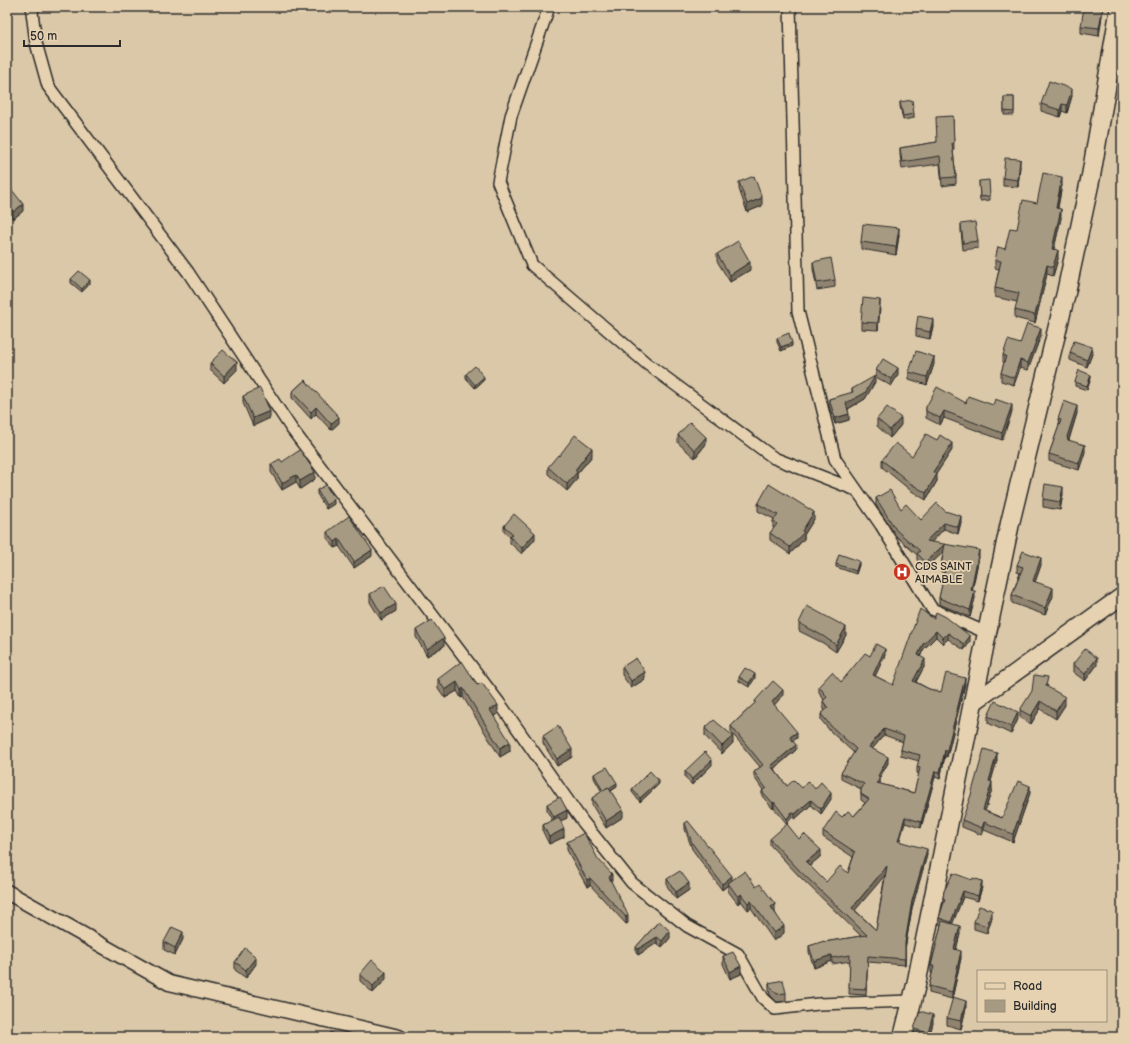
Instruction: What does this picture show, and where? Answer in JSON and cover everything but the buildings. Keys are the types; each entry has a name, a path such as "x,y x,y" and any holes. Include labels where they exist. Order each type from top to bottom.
{"main road":[{"path":"903,1037 912,1001 1010,523 1068,285 1090,176 1120,7"},
{"path":"973,703 1122,596"}],"street":[{"path":"34,7 36,43 48,86 188,272 291,428 503,708 583,822 632,883 687,926 738,954 763,998 775,1009 818,1004 912,1001"},
{"path":"549,7 511,116 498,182 532,265 646,363 774,458 856,490"},
{"path":"790,7 798,311 836,459 881,525 932,609 987,633"},
{"path":"7,892 169,983 399,1037"}],"place":[{"name":"CDS SAINT AIMABLE","path":"902,572"}]}
